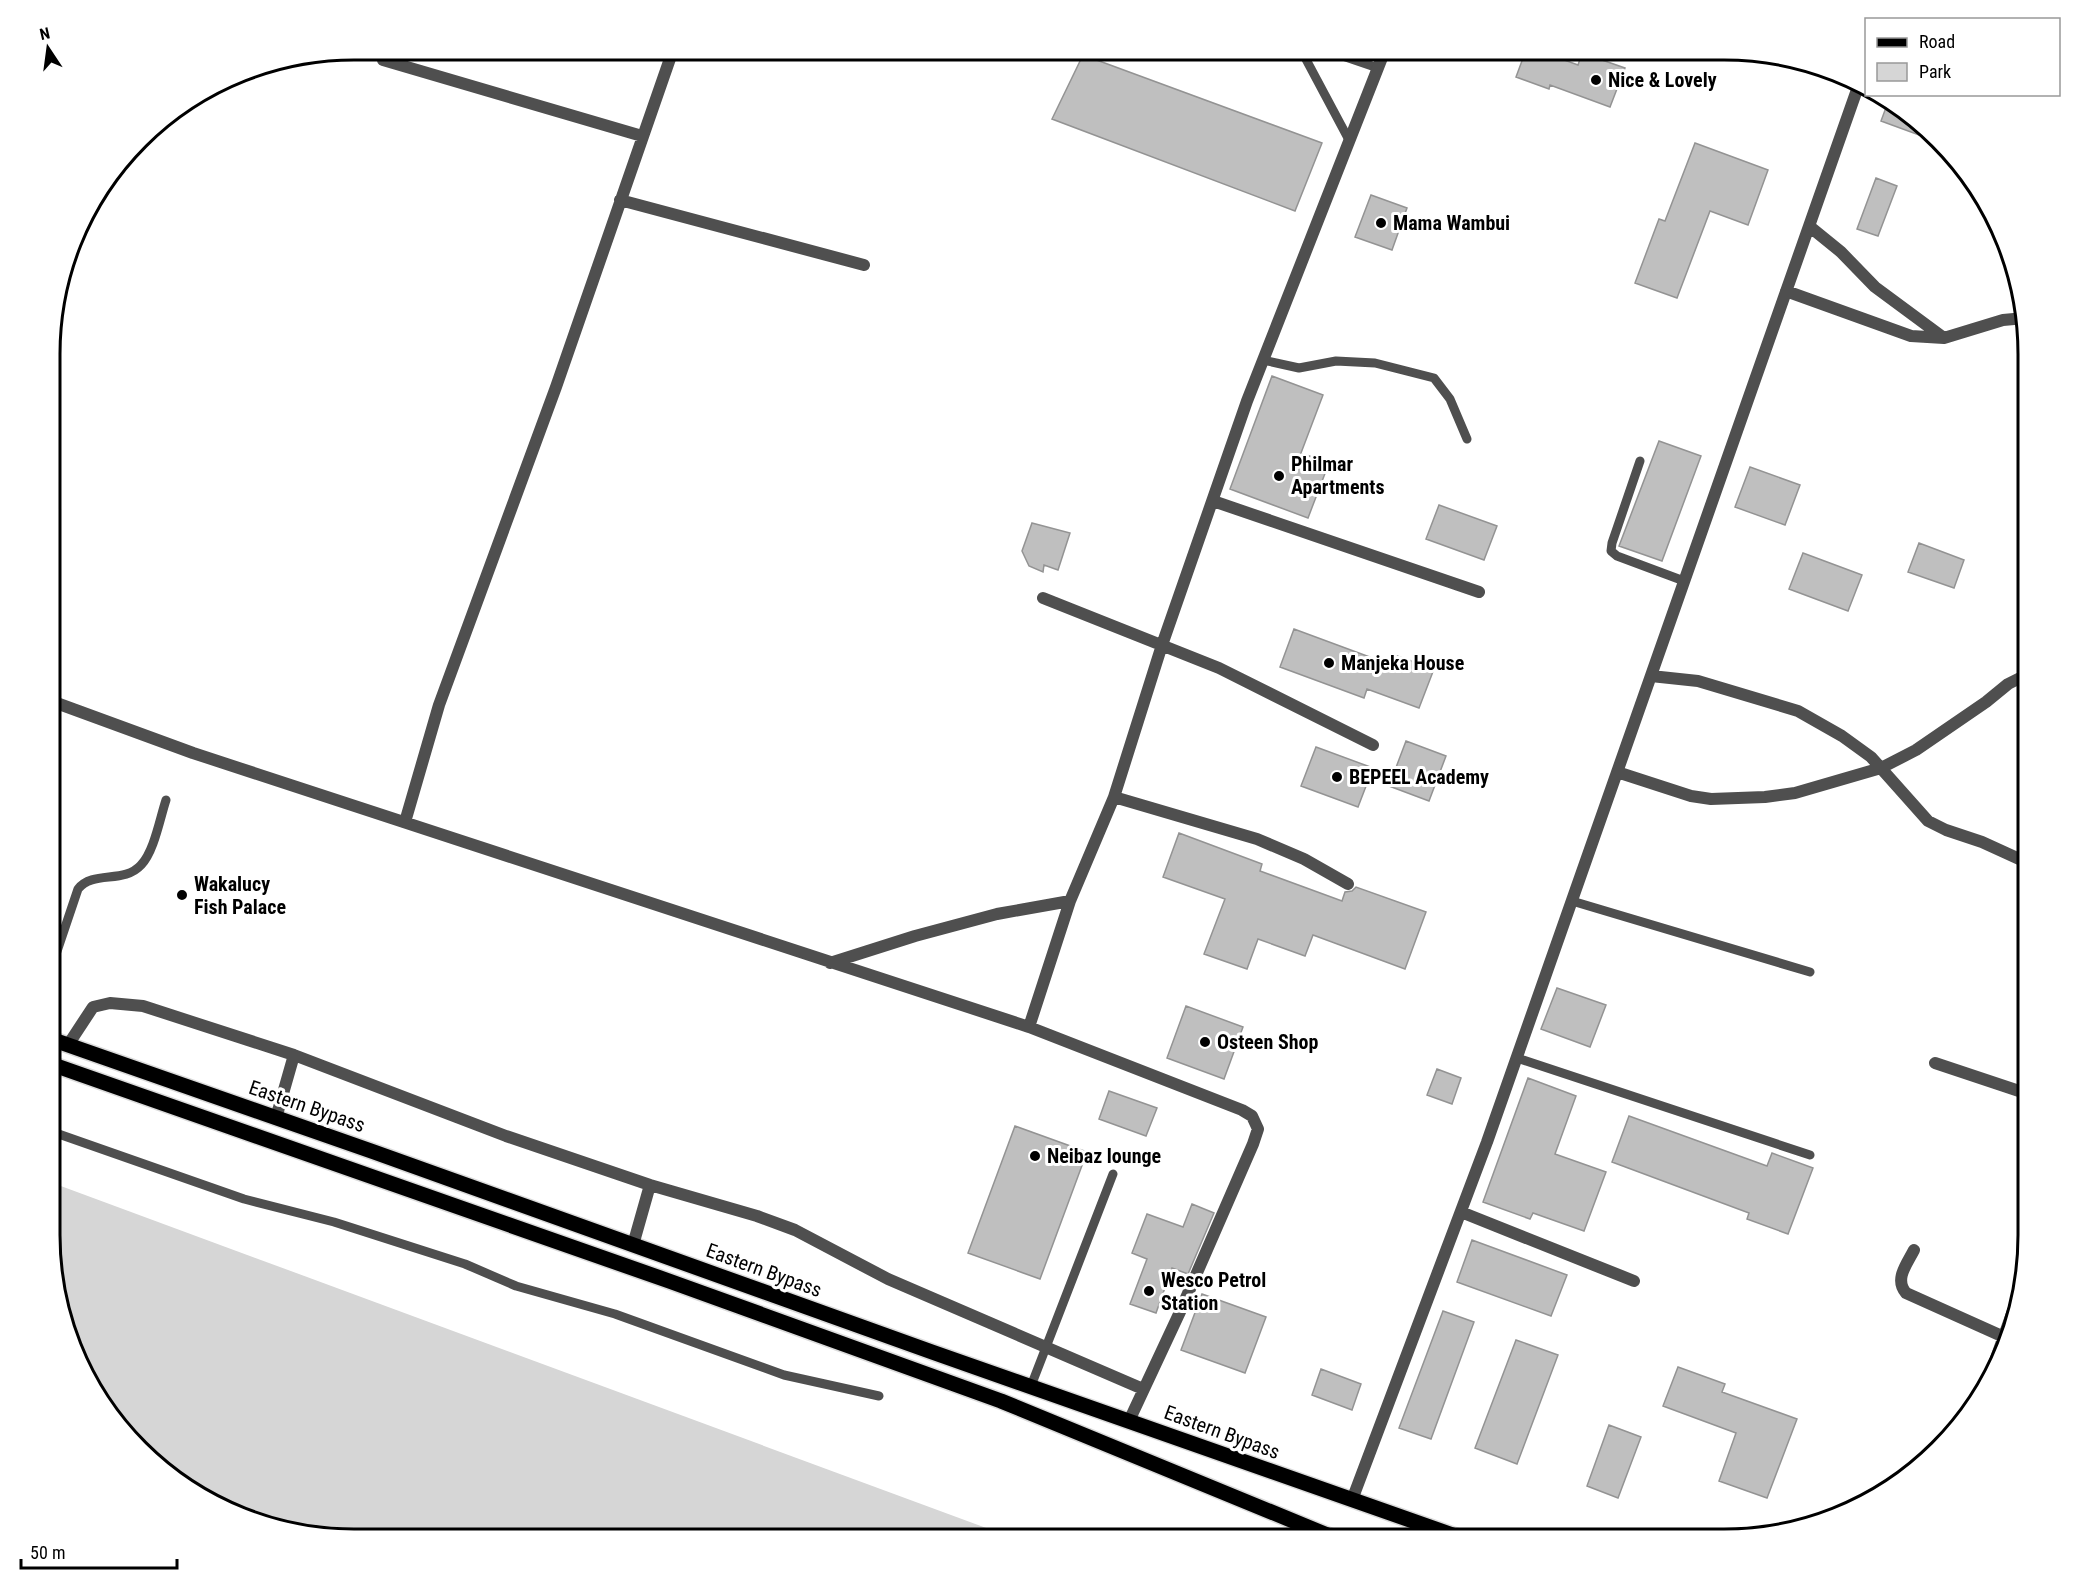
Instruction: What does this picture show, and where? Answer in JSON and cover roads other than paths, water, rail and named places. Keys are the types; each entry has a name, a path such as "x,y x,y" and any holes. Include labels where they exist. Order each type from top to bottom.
{"main road":[{"name":"Eastern Bypass","path":"60,1042 1435,1529"},
{"path":"60,1067 669,1281 1001,1401 1313,1529"},
{"path":"192,1114 200,1091"}],"street":[{"path":"383,60 642,136"},
{"path":"405,822 439,705 556,387 669,60"},
{"path":"1029,1027 1070,902 1114,797 1162,645 1263,360 1381,60"},
{"path":"1352,1500 1517,1058 1785,291 1857,92"},
{"path":"620,200 864,265"},
{"path":"1809,226 1841,252 1875,287 1944,338"},
{"path":"1785,291 1911,336 1944,338 2002,320 2015,319"},
{"path":"1213,501 1479,592"},
{"path":"1043,598 1219,668 1373,745"},
{"path":"1651,676 1698,681 1798,711 1842,736 1871,757 1928,821 2018,858"},
{"path":"1617,772 1691,796 1711,799 1765,798 1795,793 1881,768 1916,750 2018,679"},
{"path":"60,704 193,753 1029,1027 1242,1110 1252,1116 1258,1129 1179,1314 1129,1421"},
{"path":"1114,797 1257,840 1304,859 1348,884"},
{"path":"830,963 915,936 997,914 1070,902"},
{"path":"68,1045 93,1007 110,1003 143,1006 294,1055 506,1136 650,1185 757,1216 795,1230 888,1279 1143,1389"},
{"path":"276,1118 294,1055"},
{"path":"1935,1063 2018,1091"},
{"path":"633,1245 650,1185"},
{"path":"1461,1212 1634,1281"},
{"path":"1914,1250 1900,1280 1900,1287 1906,1293 2000,1335"}],"lane":[{"path":"1306,60 1349,140"},
{"path":"1354,60 1378,68"},
{"path":"1263,360 1299,368 1336,361 1375,363 1434,378 1450,399 1467,440"},
{"path":"1640,461 1611,551 1617,556 1684,581"},
{"path":"60,942 78,889 83,883 131,873 147,858 166,800"},
{"path":"1572,901 1810,972"},
{"path":"1517,1058 1810,1155"},
{"path":"60,1135 244,1199 334,1222 465,1264 516,1286 615,1314 784,1375 879,1396"},
{"path":"1031,1386 1113,1174"}],"place":[{"name":"Nice & Lovely","path":"1596,80"},
{"name":"Mama Wambui","path":"1381,223"},
{"name":"Philmar Apartments","path":"1279,476"},
{"name":"Manjeka House","path":"1329,663"},
{"name":"BEPEEL Academy","path":"1337,777"},
{"name":"Wakalucy Fish Palace","path":"182,895"},
{"name":"Osteen Shop","path":"1205,1042"},
{"name":"Neibaz lounge","path":"1035,1156"},
{"name":"Wesco Petrol Station","path":"1149,1291"}]}
